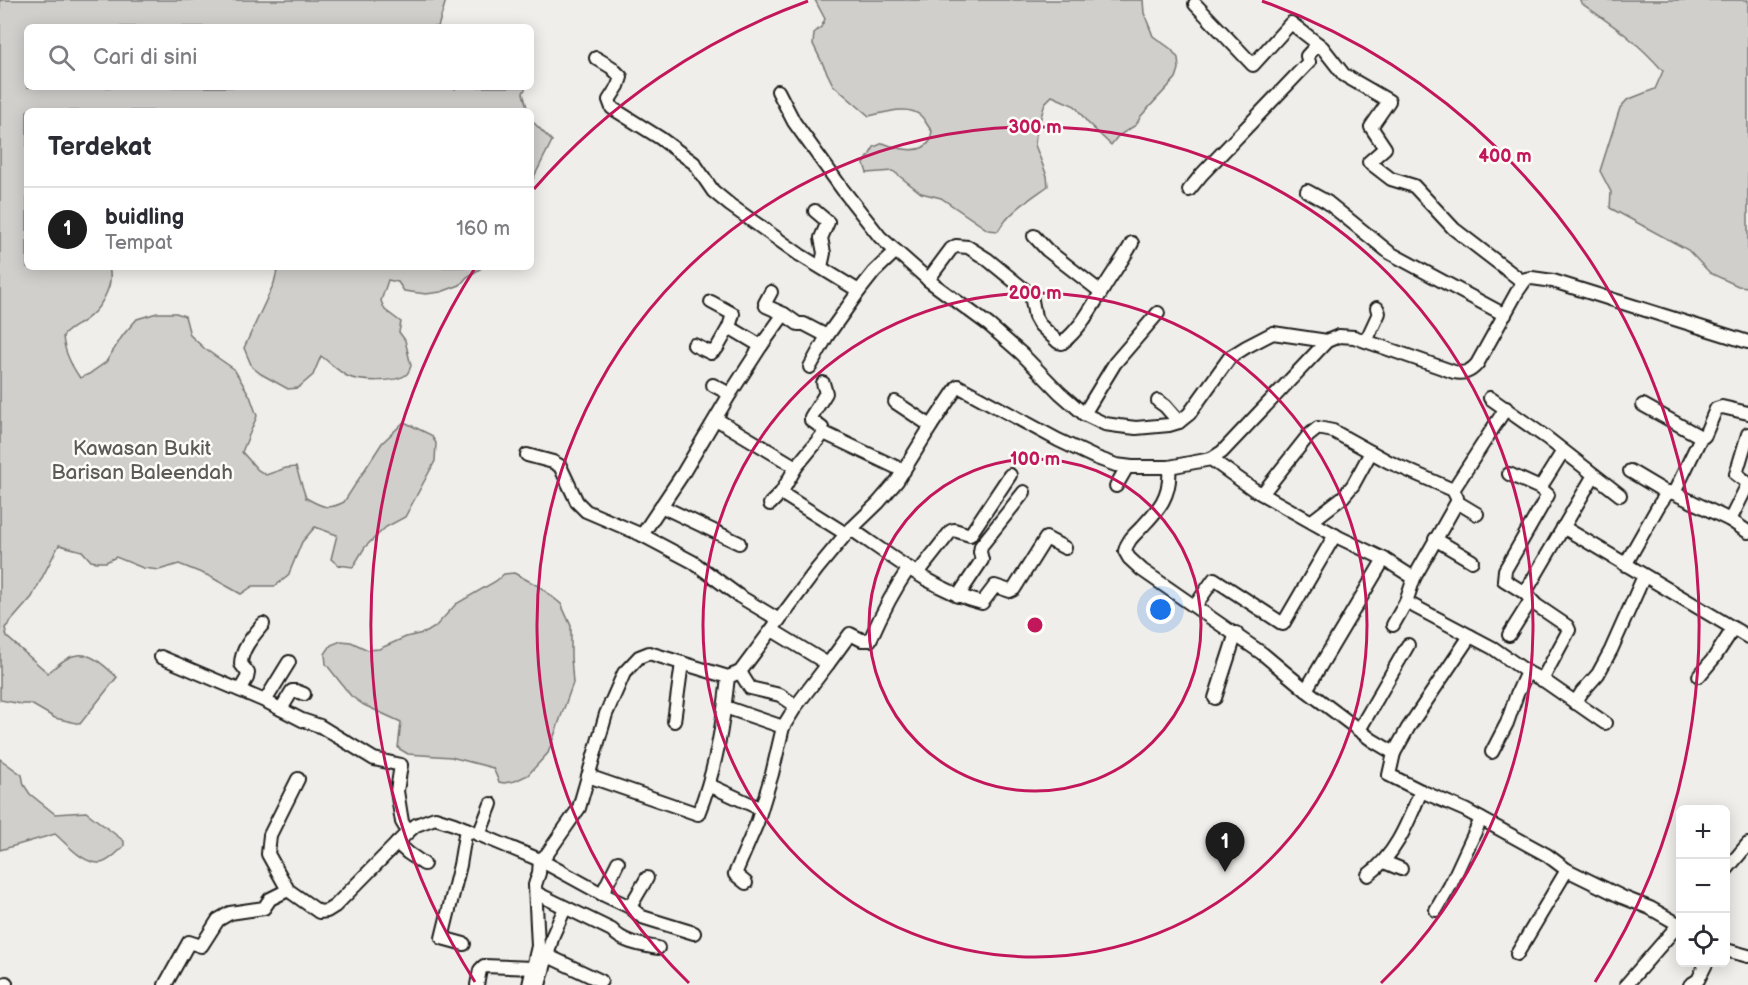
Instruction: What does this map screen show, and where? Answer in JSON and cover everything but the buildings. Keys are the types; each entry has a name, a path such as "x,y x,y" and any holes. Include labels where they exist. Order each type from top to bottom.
{"street":[{"path":"1195,4 1253,65 1291,23 1318,44 1344,75 1389,101 1371,127 1385,148 1369,162 1391,179 1414,186 1454,229 1523,282"},
{"path":"1190,190 1202,174 1309,62 1307,56 1318,44"},
{"path":"596,58 611,67 621,77 609,100 612,108 660,138 694,163 713,191 730,205 800,255 859,291"},
{"path":"778,92 794,122 880,237 928,280 989,325 1084,414 1105,424 1136,428 1179,422 1188,414 1230,357 1273,333 1327,342"},
{"path":"1307,191 1327,202 1390,253 1505,315"},
{"path":"815,211 828,222 821,238 824,253 822,267"},
{"path":"1034,236 1052,254 1101,292"},
{"path":"928,280 951,249 956,246 968,246 1031,295 1035,317 1039,324 1061,343 1073,334 1092,310 1132,243"},
{"path":"810,367 827,336 859,291 874,272 896,251"},
{"path":"588,776 696,814 709,784 734,674 776,625 817,569 848,532 878,503 904,471 958,386 1094,457 1127,467 1169,467 1211,459 1222,452 1327,342 1339,336 1354,337 1461,373 1471,371 1526,279 1552,281 1748,342"},
{"path":"771,292 765,303 766,306 784,314 798,324 804,324 827,336"},
{"path":"694,345 711,353 717,348 729,327 733,314 711,302"},
{"path":"1366,341 1379,313 1377,308"},
{"path":"1084,414 1115,363 1158,312"},
{"path":"642,535 682,475 730,394 784,314"},
{"path":"729,327 762,346"},
{"path":"823,383 826,395 811,420 822,428 824,433 904,471"},
{"path":"713,385 730,394"},
{"path":"1490,398 1620,495"},
{"path":"1158,400 1179,422"},
{"path":"895,402 931,426"},
{"path":"1643,405 1701,437"},
{"path":"1625,565 1671,493 1718,407 1748,413"},
{"path":"1393,625 1455,496 1506,408"},
{"path":"716,419 796,467"},
{"path":"1262,494 1308,436 1318,428 1333,431 1455,496 1476,514"},
{"path":"770,504 781,494 796,467 824,433"},
{"path":"1730,520 1748,484 1737,474 1748,434"},
{"path":"1540,488 1563,451"},
{"path":"1312,520 1342,497 1353,485 1371,452"},
{"path":"527,455 554,462 560,466 577,502 586,511 642,535 693,562 828,664"},
{"path":"1211,459 1262,494 1312,520 1335,535 1384,559 1414,578"},
{"path":"1116,486 1127,467"},
{"path":"1169,467 1168,491 1164,500 1153,516 1127,543 1125,551 1130,558 1142,570 1236,633 1306,690 1372,740 1394,753"},
{"path":"1630,471 1730,520 1748,532"},
{"path":"1509,474 1540,488 1547,493 1547,497 1505,570 1503,578 1567,626 1569,630 1542,680"},
{"path":"746,883 735,874 757,823 783,726 850,633 862,640 870,640 882,612 913,571 937,551 951,531 970,535 1010,475"},
{"path":"1509,635 1563,528 1594,475"},
{"path":"958,596 981,562 981,546 1024,492"},
{"path":"781,494 958,596 982,603 994,586 1014,590 1046,538 1065,549"},
{"path":"661,506 739,543"},
{"path":"1563,528 1748,637"},
{"path":"1195,606 1214,579 1283,624 1335,535"},
{"path":"1436,539 1472,561"},
{"path":"1306,690 1384,559"},
{"path":"1575,703 1598,674 1644,576"},
{"path":"1406,602 1492,648 1605,723"},
{"path":"240,690 248,673 241,664 241,658 250,640 263,624"},
{"path":"1699,676 1733,629"},
{"path":"1215,698 1236,633"},
{"path":"1470,636 1408,728 1394,753 1389,775 1482,819 1546,855 1567,870 1676,922"},
{"path":"1359,730 1408,645"},
{"path":"529,985 538,938 536,893 540,861 548,854 576,813 606,714 624,673 639,657 649,653 734,674 750,688 780,695 796,706"},
{"path":"161,657 325,729 374,759 401,765 397,791 402,822 408,832"},
{"path":"265,701 289,662"},
{"path":"674,720 682,663"},
{"path":"1492,752 1507,723 1527,672"},
{"path":"281,709 292,691 304,694"},
{"path":"725,707 783,726"},
{"path":"298,779 270,835 268,851 288,890 319,912 327,911 335,906 416,825 435,818 540,861 630,907 642,917 694,933"},
{"path":"709,784 761,809"},
{"path":"1368,875 1384,862 1394,849 1421,791"},
{"path":"479,835 491,804"},
{"path":"1436,910 1482,819"},
{"path":"464,944 442,938 466,829"},
{"path":"397,843 424,864"},
{"path":"1730,864 1748,844"},
{"path":"602,894 618,862"},
{"path":"1384,862 1401,869"},
{"path":"1516,954 1567,870"},
{"path":"630,907 647,878"},
{"path":"165,985 189,942 201,946 218,920 230,913 264,908 270,899 288,890"},
{"path":"536,893 612,930 617,935 637,944 658,948"},
{"path":"539,985 553,935 566,908"},
{"path":"1626,985 1676,929"},
{"path":"1730,951 1748,956"},
{"path":"548,956 601,981"},
{"path":"477,985 480,970 484,966 533,968"},
{"path":"1690,985 1698,980 1705,967"}],"green space":[{"name":"Kawasan Bukit Barisan Baleendah","path":"0,0 446,0 439,24 24,24 24,90 524,90 523,93 527,108 24,108 24,270 110,270 110,284 101,303 89,317 63,336 68,358 80,378 106,362 123,335 137,319 157,313 176,313 185,316 190,335 205,349 234,369 250,396 257,416 242,452 258,470 266,475 296,467 306,498 328,507 344,502 382,443 404,422 431,435 436,443 435,461 405,517 386,527 365,547 353,567 338,565 331,559 337,535 315,527 302,542 288,576 275,586 253,586 241,594 209,576 179,564 159,570 143,568 116,557 106,562 96,562 91,561 82,551 59,545 32,597 5,628 7,637 48,673 71,657 86,655 105,666 117,677 80,724 55,718 31,704 0,700"},
{"path":"815,0 1143,0 1144,13 1153,36 1171,49 1178,58 1179,69 1176,78 1141,116 1136,125 1118,136 1111,145 1087,122 1075,106 1052,96 1045,103 1035,145 1047,176 1048,186 1014,212 998,231 988,230 941,198 921,193 893,171 867,173 864,164 874,147 883,143 914,150 926,146 930,141 932,131 916,112 896,110 869,116 833,85 813,44 814,33 825,19"},
{"path":"1580,0 1748,0 1748,287 1738,286 1710,273 1688,250 1610,208 1611,192 1600,171 1620,108 1627,100 1655,89 1663,71 1634,42"},
{"path":"534,123 552,141 534,177"},
{"path":"277,270 478,270 460,285 441,292 426,294 404,291 398,282 388,280 381,301 385,310 401,322 399,332 405,340 411,366 407,374 387,380 352,378 340,372 321,356 313,375 298,388 288,389 252,367 244,348 274,283"},
{"path":"514,573 540,587 561,604 571,626 573,683 548,753 528,775 504,783 499,782 493,768 451,757 408,754 398,748 401,722 364,705 351,696 326,664 325,654 331,645 341,641 351,642 368,650 379,649 406,637 427,632 435,627 456,604 504,574"},
{"path":"0,759 22,775 24,785 30,794 55,814 86,812 124,841 124,846 110,859 100,863 81,857 55,834 0,850"}],"place":[{"name":"buidling","path":"1225,872"}]}
